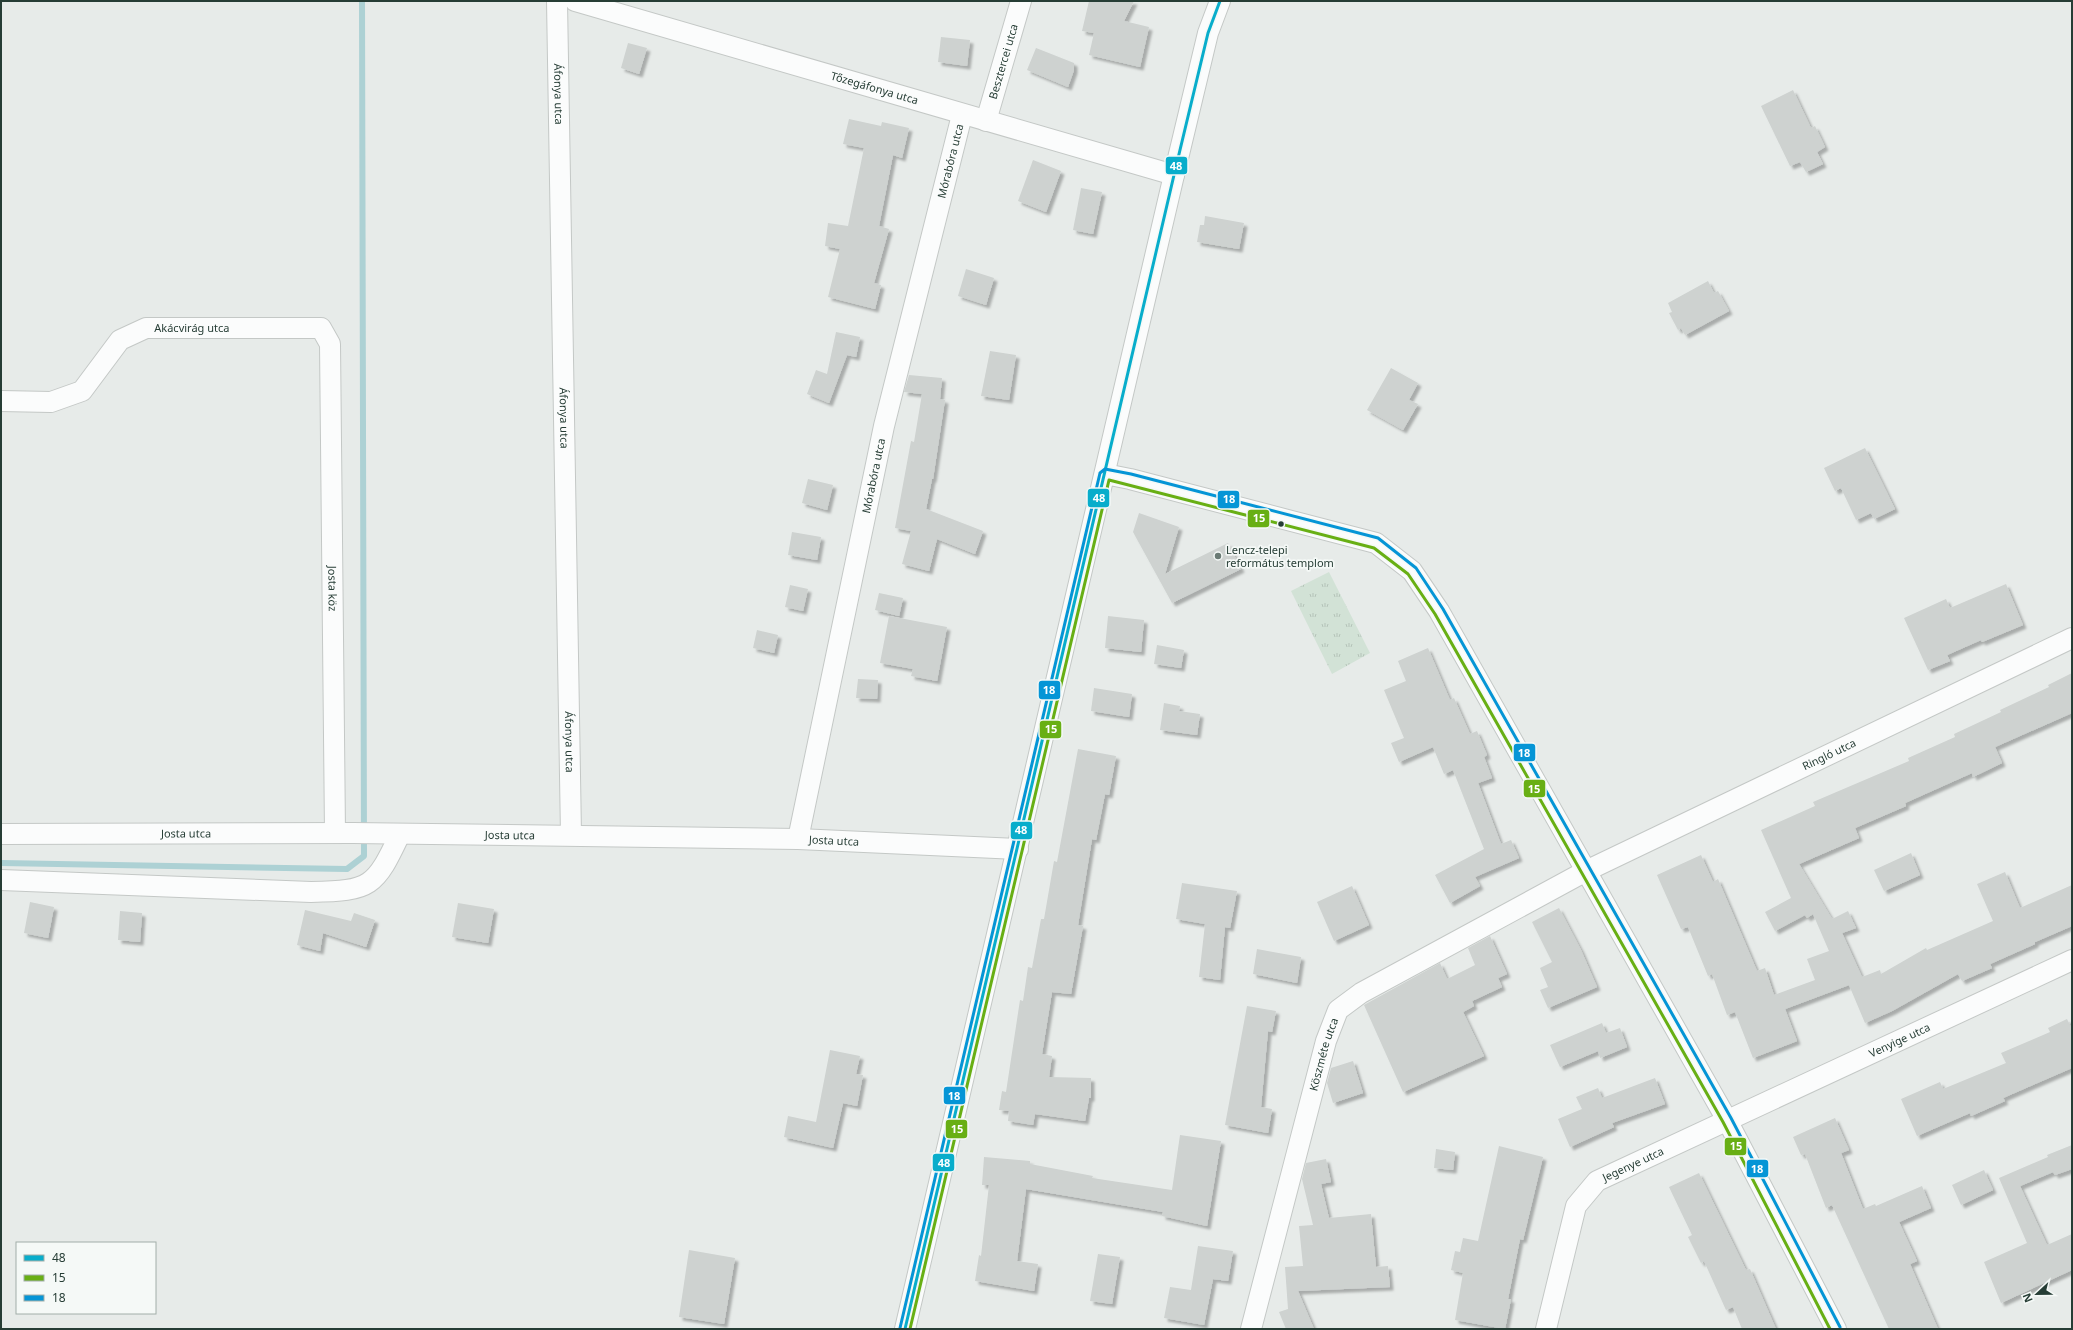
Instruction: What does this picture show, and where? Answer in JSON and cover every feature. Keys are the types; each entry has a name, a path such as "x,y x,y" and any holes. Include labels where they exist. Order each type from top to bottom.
{"street":[{"name":"Áfonya utca","path":"557,1 571,836"},
{"name":"Tőzegáfonya utca","path":"575,1 962,115 1174,175"},
{"name":"Besztercei utca","path":"986,121 1021,1"},
{"path":"905,1329 1174,175 1208,33 1220,1"},
{"name":"Mórabóra utca","path":"798,839 884,426 962,115"},
{"name":"Akácvirág utca","path":"1,401 51,402 82,391 120,340 146,328 321,328 330,344"},
{"name":"Josta köz","path":"330,344 344,833"},
{"path":"1105,474 1130,479 1376,543 1412,571 1439,611 1727,1120 1836,1329"},
{"name":"Ringló utca","path":"1586,871 2072,638"},
{"name":"Josta utca","path":"1,834 344,833 798,839 1018,849"},
{"path":"1,880 311,892 347,891 371,883 385,865 400,834"},
{"name":"Köszméte utca","path":"1251,1329 1326,1041 1338,1010 1361,992 1586,871"},
{"name":"Venyige utca","path":"1727,1120 2072,960"},
{"name":"Jegenye utca","path":"1546,1329 1576,1206 1597,1181 1727,1120"}],"green space":[{"path":"1329,572 1370,653 1332,674 1291,591"}],"building":[{"path":"1089,1 1134,1 1124,21 1149,27 1140,67 1089,55 1094,33 1082,31"},
{"path":"941,37 970,40 967,66 938,62"},
{"path":"628,43 647,48 639,74 621,68"},
{"path":"1036,48 1074,63 1074,70 1068,87 1027,70"},
{"path":"1793,90 1811,128 1815,126 1825,147 1817,152 1823,164 1806,172 1800,162 1790,166 1761,106"},
{"path":"849,119 881,126 882,122 909,128 902,158 893,155 879,226 889,229 874,283 881,285 875,309 828,297 840,249 825,246 828,223 848,226 864,148 843,144"},
{"path":"1033,160 1061,171 1046,212 1018,201"},
{"path":"1081,188 1102,192 1093,234 1073,230"},
{"path":"1205,216 1244,223 1239,249 1197,242 1200,225 1204,225"},
{"path":"966,269 994,278 986,305 958,296"},
{"path":"1708,281 1714,293 1718,291 1729,311 1685,335 1681,328 1678,330 1669,313 1672,312 1668,303"},
{"path":"836,332 860,337 856,357 847,355 829,403 807,394 816,370 827,374"},
{"path":"990,351 1016,355 1009,400 981,396"},
{"path":"1391,368 1418,383 1409,400 1418,404 1403,430 1367,410"},
{"path":"909,375 942,378 940,399 945,400 933,479 926,509 983,531 975,554 937,539 929,571 902,564 911,531 895,528 911,441 914,442 922,394 904,392"},
{"path":"1865,448 1895,509 1874,519 1871,513 1856,520 1841,488 1835,491 1824,468"},
{"path":"808,479 833,485 827,510 802,503"},
{"name":"Lencz-telepi református templom","path":"1139,513 1179,527 1165,574 1228,543 1241,569 1172,603 1133,532"},
{"path":"792,532 821,537 817,560 788,555"},
{"path":"2006,584 2023,625 1982,642 1981,640 1947,655 1950,661 1928,670 1904,618 1946,599 1950,608"},
{"path":"790,585 808,589 803,611 785,607"},
{"path":"879,593 903,598 899,616 875,610"},
{"path":"889,616 947,627 937,681 911,676 913,669 880,663"},
{"path":"1108,616 1144,620 1141,652 1105,648"},
{"path":"757,630 778,635 774,653 753,648"},
{"path":"1157,645 1184,650 1181,668 1154,664"},
{"path":"1428,648 1450,700 1454,698 1470,734 1477,731 1487,755 1484,757 1492,778 1478,783 1501,844 1511,840 1519,858 1475,877 1480,886 1450,903 1435,875 1484,849 1453,770 1444,774 1433,747 1399,762 1391,743 1404,738 1384,690 1406,681 1398,661"},
{"path":"2072,673 2072,713 1995,747 2002,763 1973,777 1972,773 1905,803 1906,806 1855,828 1859,838 1799,864 1832,919 1848,911 1856,928 1842,933 1862,977 1880,970 1881,974 1926,948 1927,950 1993,921 1977,884 2005,872 2020,908 2072,885 2072,926 1990,964 1992,968 1962,981 1958,974 1892,1011 1865,1023 1849,985 1785,1009 1797,1041 1753,1058 1735,1012 1727,1015 1712,974 1708,976 1688,927 1681,929 1657,875 1701,855 1713,882 1718,879 1757,971 1765,968 1774,995 1815,980 1807,959 1829,951 1813,914 1807,918 1805,915 1775,931 1765,912 1791,898 1761,830 1815,806 1813,802 1909,761 1908,758 1955,737 1954,734 2001,712 2000,710 2049,687 2048,685"},
{"path":"858,679 878,680 877,699 856,698"},
{"path":"1094,688 1132,694 1129,717 1091,711"},
{"path":"1164,703 1180,706 1179,711 1200,714 1197,735 1160,730"},
{"path":"1078,749 1116,756 1109,795 1105,794 1096,840 1092,839 1078,925 1083,926 1071,994 1052,992 1042,1054 1052,1056 1049,1077 1091,1078 1091,1098 1089,1098 1085,1121 1035,1114 1033,1125 1008,1121 1009,1111 999,1110 1002,1091 1006,1092 1020,1000 1023,1001 1028,967 1032,968 1041,919 1044,919 1054,861 1057,862"},
{"path":"1911,853 1920,875 1884,891 1874,870"},
{"path":"1182,883 1237,891 1230,928 1225,927 1220,980 1199,977 1205,924 1176,919"},
{"path":"1352,886 1369,925 1334,941 1317,902"},
{"path":"30,902 54,907 48,938 24,933"},
{"path":"458,903 494,909 488,943 452,937"},
{"path":"1559,908 1581,950 1597,987 1548,1008 1540,990 1548,987 1540,968 1552,962 1532,922"},
{"path":"305,910 351,921 354,913 375,920 366,947 323,933 320,951 297,945"},
{"path":"120,911 142,913 140,942 118,940"},
{"path":"1490,936 1507,974 1498,978 1502,987 1472,1001 1474,1006 1463,1012 1484,1056 1403,1092 1364,1005 1440,963 1447,979 1475,965 1468,948"},
{"path":"1257,949 1301,957 1297,983 1253,974"},
{"path":"1247,1006 1276,1011 1272,1032 1268,1031 1261,1107 1272,1109 1268,1133 1225,1125"},
{"path":"2067,1019 2072,1029 2072,1068 2003,1098 2005,1101 1971,1116 1970,1113 1917,1136 1901,1099 1940,1082 1943,1089 2006,1063 2001,1053 2050,1032 2048,1028"},
{"path":"1602,1023 1606,1033 1620,1028 1627,1047 1600,1058 1598,1051 1560,1067 1550,1045"},
{"path":"830,1050 860,1056 856,1074 863,1075 857,1106 843,1103 833,1148 784,1137 788,1116 816,1122"},
{"path":"1353,1061 1363,1093 1333,1103 1327,1083 1331,1068"},
{"path":"1655,1078 1665,1104 1612,1123 1614,1127 1570,1147 1558,1119 1582,1109 1576,1097 1598,1088 1602,1098"},
{"path":"1835,1118 1849,1150 1841,1153 1863,1209 1875,1204 1876,1206 1922,1186 1931,1208 1899,1222 1917,1261 1910,1264 1938,1329 1889,1329 1832,1205 1826,1208 1805,1154 1801,1155 1793,1137"},
{"path":"1180,1135 1221,1141 1207,1226 1162,1216 1163,1212 1026,1189 1017,1261 1038,1264 1034,1291 975,1281 979,1255 981,1256 989,1185 982,1185 984,1157 1030,1161 1030,1164 1093,1176 1092,1178 1172,1190"},
{"path":"2072,1145 2072,1169 2055,1175 2053,1172 2020,1186 2047,1245 2072,1234 2072,1270 2001,1303 1984,1262 2027,1243 1999,1178"},
{"path":"1499,1146 1543,1157 1523,1240 1520,1239 1508,1299 1511,1299 1505,1329 1455,1320 1463,1273 1451,1270 1455,1251 1460,1252 1463,1238 1478,1241"},
{"path":"1436,1149 1455,1152 1453,1170 1434,1168"},
{"path":"1326,1159 1331,1182 1321,1184 1329,1218 1371,1214 1376,1267 1388,1266 1390,1287 1298,1291 1314,1329 1286,1329 1279,1312 1288,1309 1285,1267 1303,1266 1299,1226 1313,1225 1302,1179 1306,1163"},
{"path":"1984,1170 1993,1190 1961,1205 1952,1185"},
{"path":"1699,1173 1746,1270 1750,1269 1776,1329 1742,1329 1733,1307 1726,1310 1704,1261 1701,1263 1688,1237 1692,1235 1669,1187"},
{"path":"1198,1246 1233,1251 1228,1281 1213,1279 1204,1325 1164,1318 1170,1287 1191,1290"},
{"path":"689,1250 735,1258 724,1324 679,1317"},
{"path":"1098,1254 1120,1257 1112,1304 1090,1301"}],"waterway":[{"path":"1,863 347,869 364,856 362,1"}],"transit line":[{"name":"48","path":"905,1329 1174,175 1208,33 1220,1"},
{"name":"18","path":"900,1328 1100,473 1105,469 1131,474 1378,538 1416,568 1443,609 1731,1118 1840,1327"},
{"name":"15","path":"910,1329 1109,480 1374,548 1408,574 1435,614 1723,1122 1830,1329"}],"place":[{"name":"Lencz-telepi református templom","path":"1218,556"}]}
